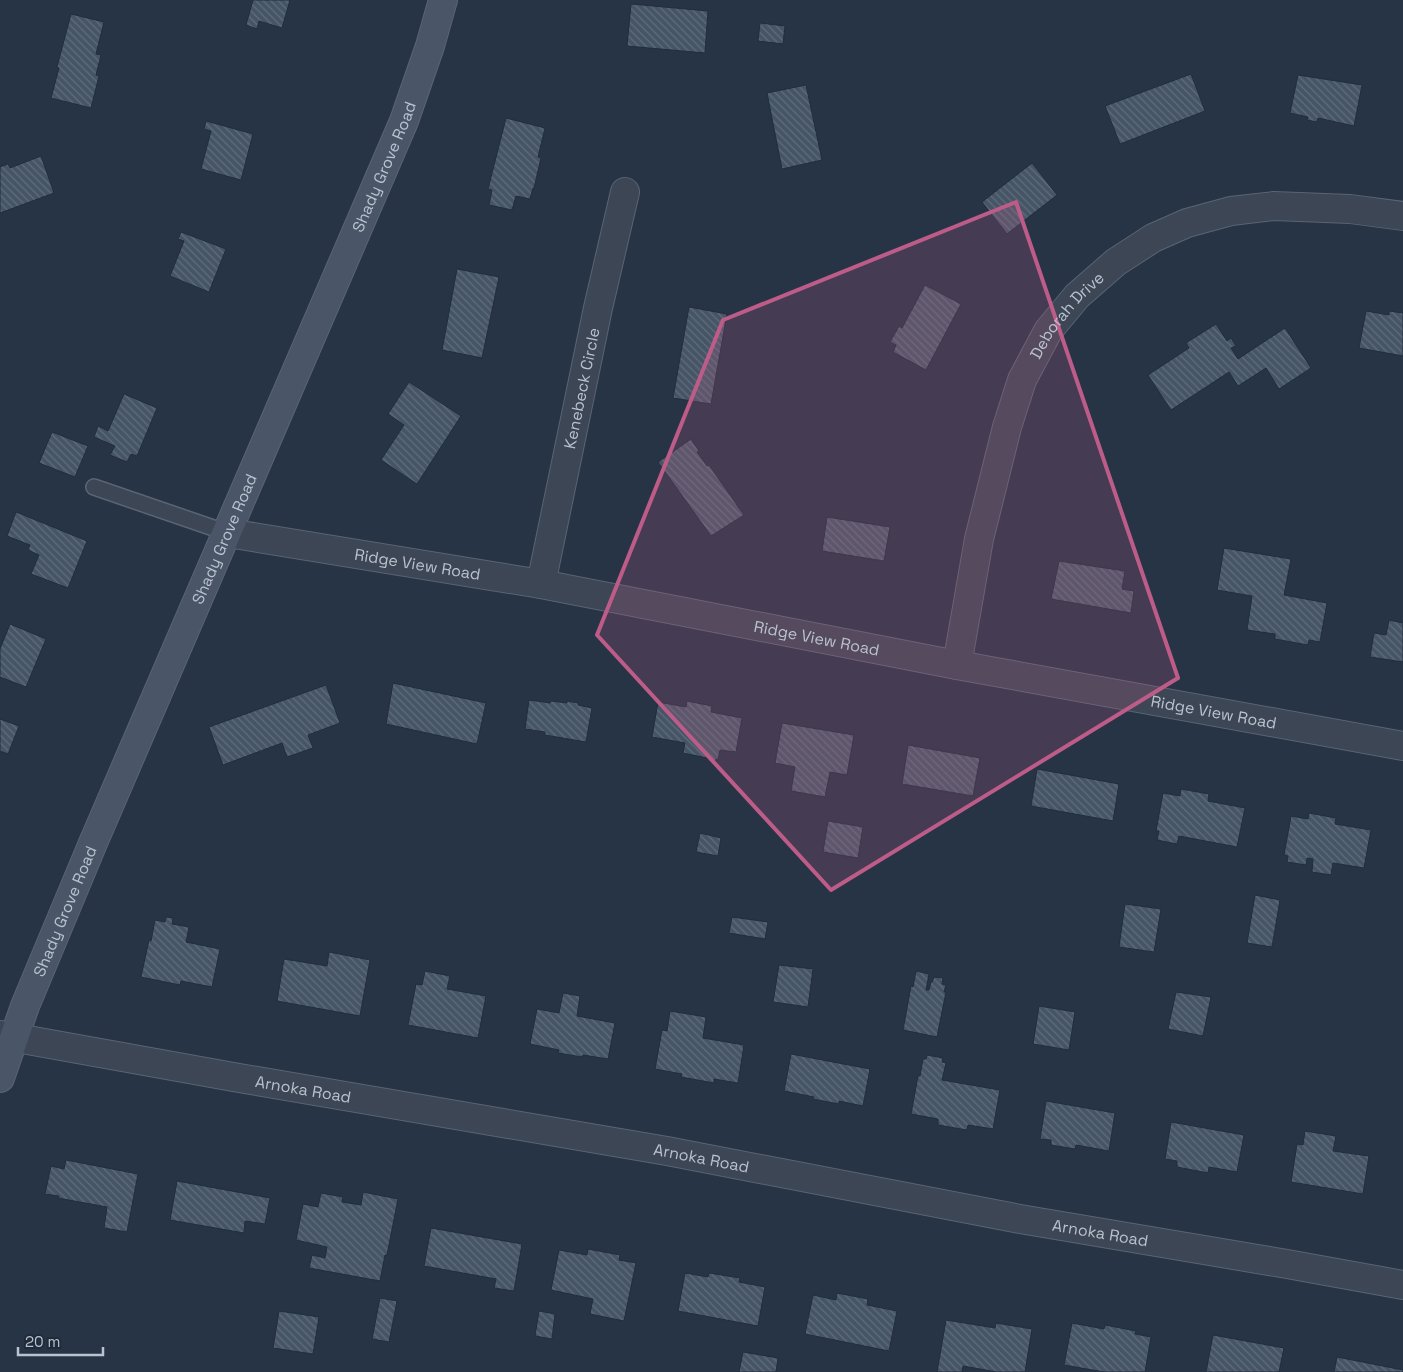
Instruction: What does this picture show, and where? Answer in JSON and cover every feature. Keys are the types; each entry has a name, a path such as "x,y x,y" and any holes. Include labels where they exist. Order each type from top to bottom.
{"main road":[{"name":"Shady Grove Road","path":"0,1078 7,1036 25,1006 404,121 430,46 443,0"}],"street":[{"name":"Kenebeck Circle","path":"541,584 598,308 625,192"},
{"name":"Deborah Drive","path":"956,664 979,539 1007,427 1022,380 1048,331 1076,296 1116,262 1153,238 1187,224 1232,211 1284,207 1350,209 1403,216"},
{"name":"Ridge View Road","path":"228,533 541,584 956,664 1403,746"},
{"name":"Arnoka Road","path":"7,1036 239,1078 667,1151 1020,1219 1403,1285"}],"lane":[{"path":"94,487 228,533"}],"highlighted area":[{"path":"1016,202 1178,678 831,890 597,635 723,320"}],"building":[{"path":"253,0 290,0 282,28 259,21 257,29 246,25"},
{"path":"631,4 708,11 705,53 627,46"},
{"path":"71,14 104,22 96,54 101,55 96,75 99,76 91,108 51,98"},
{"path":"760,23 785,26 783,44 758,41"},
{"path":"1191,74 1205,111 1120,144 1105,106"},
{"path":"1298,75 1362,85 1354,126 1318,118 1317,122 1307,120 1308,117 1290,113"},
{"path":"806,85 822,160 782,169 767,93"},
{"path":"506,118 545,128 538,157 541,158 530,199 516,196 512,210 489,205 492,190 488,189"},
{"path":"206,121 253,134 241,180 201,169 211,131 204,129"},
{"path":"41,156 54,193 0,213 0,167 8,164 10,168"},
{"path":"1032,163 1057,195 1007,234 982,202"},
{"path":"181,232 226,249 209,292 170,276 184,241 178,239"},
{"path":"457,269 499,277 482,358 442,350"},
{"path":"925,285 961,304 926,370 893,352 896,345 890,342 899,326 902,328"},
{"path":"689,307 727,314 711,404 673,398"},
{"path":"1366,311 1389,315 1389,311 1403,313 1403,356 1359,348"},
{"path":"1216,324 1227,341 1231,338 1236,346 1231,348 1238,359 1285,328 1311,368 1279,389 1266,368 1238,386 1229,372 1171,410 1148,375 1189,348 1186,343"},
{"path":"409,382 461,416 417,484 381,460 404,425 388,414"},
{"path":"124,394 157,408 137,456 131,454 127,462 110,455 115,446 94,437 98,426 108,431"},
{"path":"52,432 88,446 75,477 39,463"},
{"path":"691,439 699,451 697,452 707,466 709,465 744,515 711,536 658,462"},
{"path":"16,512 87,541 68,588 31,574 39,555 28,550 30,545 7,536"},
{"path":"827,517 890,527 884,561 822,551"},
{"path":"1224,548 1291,559 1284,595 1327,603 1320,642 1309,640 1308,645 1275,639 1275,634 1247,630 1252,596 1217,590"},
{"path":"1059,561 1125,571 1122,589 1134,591 1131,613 1051,599"},
{"path":"1389,620 1403,623 1403,662 1370,657 1374,633 1386,635"},
{"path":"10,624 46,639 26,687 0,677 0,649"},
{"path":"393,683 486,703 477,744 386,724"},
{"path":"326,685 340,723 308,735 313,748 287,757 282,743 223,765 209,727"},
{"path":"529,700 550,703 551,701 567,703 567,701 592,708 586,742 545,735 545,732 525,729"},
{"path":"687,701 712,706 711,712 742,718 736,752 720,750 718,760 716,759 715,763 711,762 712,759 683,753 685,743 652,737 658,702 686,707"},
{"path":"0,719 19,726 8,754 0,751"},
{"path":"782,723 854,735 847,775 830,772 825,797 791,791 795,767 775,763"},
{"path":"908,745 980,758 973,796 902,784"},
{"path":"1037,769 1119,784 1113,821 1031,806"},
{"path":"1181,789 1209,794 1208,801 1245,808 1237,847 1179,836 1177,844 1157,840 1159,831 1156,831 1163,793 1180,796"},
{"path":"1309,813 1336,818 1335,824 1371,830 1364,868 1333,863 1331,875 1312,872 1313,859 1307,858 1306,865 1287,862 1288,856 1284,855 1291,816 1308,819"},
{"path":"828,821 863,827 858,858 823,852"},
{"path":"700,833 721,838 718,856 696,852"},
{"path":"1255,895 1280,900 1272,947 1247,943"},
{"path":"1125,904 1161,909 1154,952 1119,947"},
{"path":"166,917 173,918 172,924 189,927 186,942 220,949 212,987 181,981 180,985 141,977 155,920 165,922"},
{"path":"732,917 768,922 765,939 729,933"},
{"path":"329,952 370,960 360,1016 277,1001 284,959 327,966"},
{"path":"779,965 813,969 808,1007 773,1002"},
{"path":"425,971 450,976 447,989 486,996 478,1038 408,1025 416,984 422,985"},
{"path":"916,971 929,974 926,990 929,990 934,977 943,978 942,984 946,985 937,1037 903,1030 911,986 913,987"},
{"path":"1176,992 1211,997 1203,1036 1168,1029"},
{"path":"563,993 580,996 577,1016 615,1023 608,1059 558,1053 559,1050 530,1044 537,1009 559,1013"},
{"path":"1039,1006 1075,1012 1069,1050 1033,1044"},
{"path":"670,1011 706,1017 703,1038 744,1045 738,1083 714,1079 714,1083 681,1077 682,1074 655,1069 662,1030 667,1031"},
{"path":"791,1054 870,1069 863,1106 839,1101 839,1104 784,1091"},
{"path":"927,1055 943,1058 942,1062 946,1063 942,1080 1000,1090 993,1129 968,1125 967,1130 938,1125 938,1119 911,1114 918,1076 920,1076 923,1059 926,1059"},
{"path":"1046,1101 1115,1113 1109,1151 1076,1145 1075,1149 1051,1145 1051,1140 1040,1139"},
{"path":"1171,1122 1244,1135 1237,1172 1209,1167 1208,1173 1177,1167 1177,1161 1165,1159"},
{"path":"1305,1131 1336,1136 1333,1151 1369,1156 1363,1194 1291,1182 1297,1144 1303,1145"},
{"path":"66,1160 138,1174 127,1232 104,1228 107,1207 45,1194 51,1166 64,1169"},
{"path":"177,1181 270,1198 265,1224 245,1221 244,1233 170,1220"},
{"path":"363,1192 398,1199 380,1281 309,1268 312,1255 325,1258 327,1247 296,1240 303,1204 318,1207 321,1193 343,1197 342,1202 361,1205"},
{"path":"431,1228 522,1244 514,1291 494,1288 496,1279 424,1266"},
{"path":"588,1249 620,1255 619,1260 636,1263 624,1321 590,1314 593,1299 551,1290 559,1250 587,1255"},
{"path":"685,1273 708,1277 709,1273 740,1278 739,1282 765,1287 758,1326 678,1311"},
{"path":"837,1293 868,1299 867,1305 897,1311 889,1351 805,1334 813,1295 836,1300"},
{"path":"380,1298 397,1301 389,1342 372,1339"},
{"path":"279,1311 319,1317 313,1354 273,1348"},
{"path":"539,1311 555,1314 552,1339 535,1336"},
{"path":"946,1320 995,1328 996,1323 1032,1329 1025,1372 997,1372 963,1366 962,1372 937,1372"},
{"path":"1072,1323 1104,1329 1105,1325 1136,1331 1135,1334 1151,1337 1145,1372 1104,1372 1064,1365"},
{"path":"1213,1335 1284,1348 1279,1372 1206,1372"},
{"path":"743,1352 778,1358 776,1372 739,1372"},
{"path":"1337,1357 1403,1370 1403,1372 1334,1372"}]}
